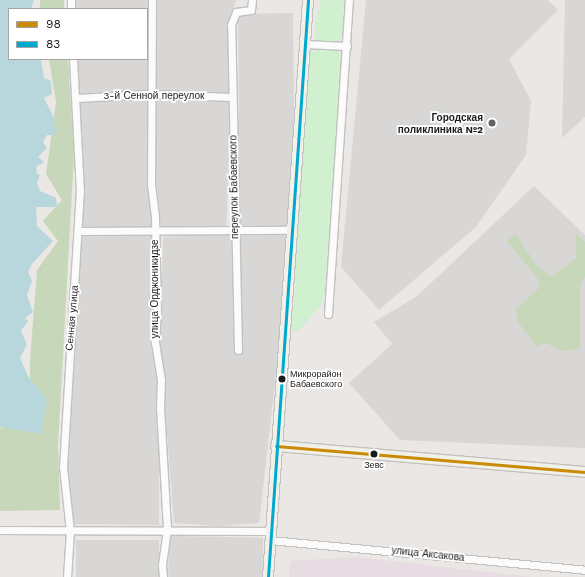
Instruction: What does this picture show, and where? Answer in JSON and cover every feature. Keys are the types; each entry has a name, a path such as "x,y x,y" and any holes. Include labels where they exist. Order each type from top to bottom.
{"main road":[{"path":"268,577 308,0"},
{"path":"276,446 585,472"}],"street":[{"name":"улица Орджоникидзе","path":"152,0 151,184 155,232 157,311 155,342 161,379 160,407 167,529 162,565 163,577"},
{"name":"переулок Бабаевского","path":"238,350 234,229 231,25 236,12 252,10 252,0"},
{"path":"328,314 349,0"},
{"path":"305,44 347,46"},
{"name":"Сенная улица","path":"67,577 70,531 63,467 80,192 73,60"},
{"name":"3-й Сенной переулок","path":"76,98 151,94 232,97"},
{"path":"78,231 155,232 234,229 292,230"},
{"name":"улица Аксакова","path":"0,530 70,531 167,529 271,536 585,570"}],"shaded area":[{"path":"73,0 150,0 150,93 79,96 75,60 148,60 148,8 73,8"},
{"path":"156,0 236,0 229,20 231,94 154,93"},
{"path":"366,0 548,0 558,10 509,59 531,101 526,155 476,227 379,310 341,267"},
{"path":"565,0 585,0 585,117 562,138"},
{"path":"293,13 294,118 290,227 235,227 239,101 238,14"},
{"path":"153,96 231,99 226,233 148,230"},
{"path":"149,97 153,230 80,229 82,156 78,100"},
{"path":"534,186 585,235 585,448 400,440 349,383 392,344 374,322 416,297"},
{"path":"80,233 153,233 159,381 159,525 72,524 66,463"},
{"path":"231,234 235,288 235,354 241,353 240,234 287,235 276,374 259,523 217,526 174,523 160,344 163,237"},
{"path":"169,536 263,538 262,577 168,577"},
{"path":"76,540 159,540 159,577 76,577"},
{"path":"356,557 531,577 289,577 290,561"}],"green space":[{"path":"40,0 64,0 64,8 40,8"},
{"path":"321,0 346,0 343,37 337,42 315,41 315,24"},
{"path":"315,49 338,50 343,60 326,292 319,308 298,331 290,330 289,323 294,305 296,271 294,259 310,53"},
{"path":"49,60 68,60 74,155 58,445 60,510 0,511 0,423 1,429 30,407 30,360 37,270 58,241 43,221 62,200 46,174 56,102"},
{"path":"576,233 585,242 585,277 580,285 580,349 562,351 546,343 537,347 518,322 515,310 539,288 538,279 507,241 516,234 537,266 551,277 576,258"}],"water":[{"path":"0,0 34,0 31,8 8,8 8,60 41,60 44,78 51,81 52,94 44,98 53,116 56,135 47,135 43,142 47,148 38,157 44,162 36,167 37,174 40,175 37,183 40,191 56,198 57,207 36,207 37,226 53,241 32,264 28,272 32,281 27,295 33,312 25,318 28,321 21,331 27,344 20,358 28,376 47,400 41,434 0,427"}],"transit line":[{"name":"83","path":"268,577 308,0"},
{"name":"98","path":"276,446 585,472"}],"place":[{"name":"Городская поликлиника №2","path":"492,123"},
{"name":"Микрорайон Бабаевского","path":"282,379"},
{"name":"Зевс","path":"374,454"}]}
